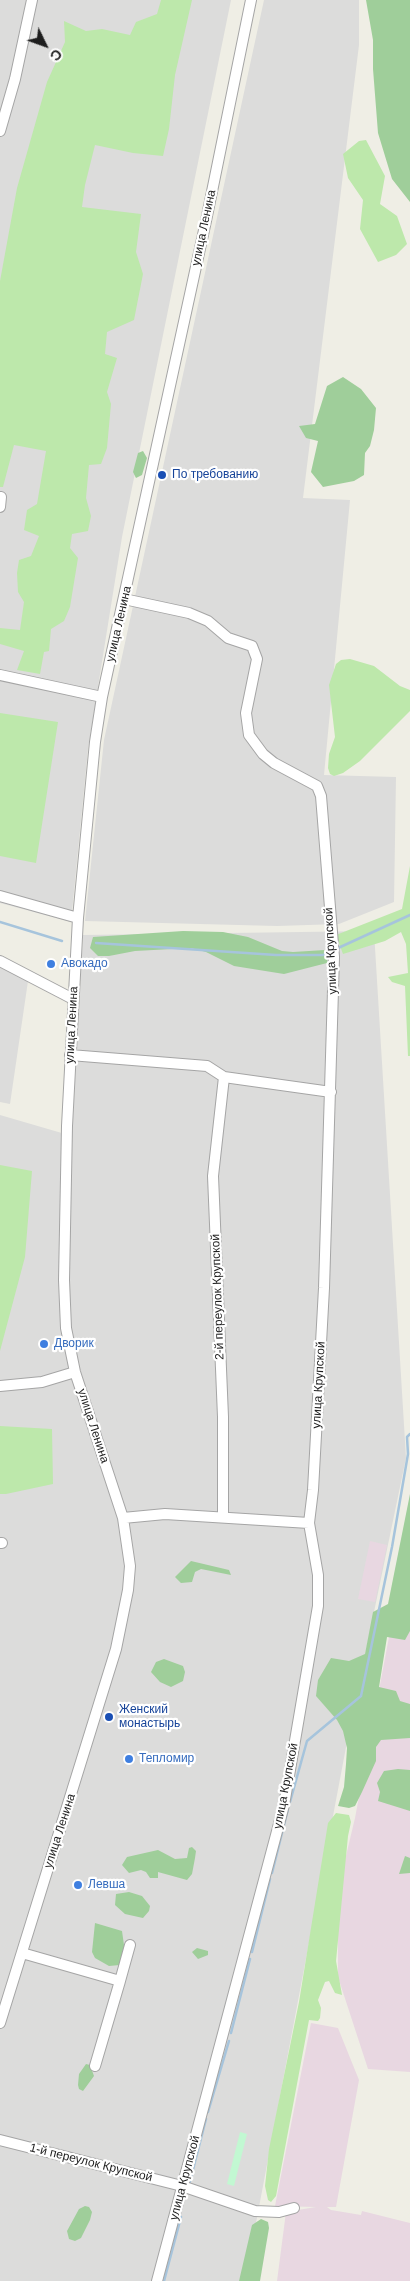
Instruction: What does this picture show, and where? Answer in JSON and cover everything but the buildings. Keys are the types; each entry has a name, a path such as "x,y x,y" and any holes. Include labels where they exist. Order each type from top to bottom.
{"street":[{"path":"0,131 15,79 32,0"},
{"name":"улица Ленина","path":"0,2023 116,1649 124,1616 130,1566 123,1518 75,1372 66,1328 64,1280 70,1055 78,918 95,742 102,697 251,0"},
{"name":"улица Крупской","path":"124,599 190,613 208,621 228,638 252,646 257,659 246,714 249,735 263,754 274,763 317,786 322,796 334,957 331,1092 315,1452 309,1523 318,1574 318,1606 284,1805 157,2281"},
{"path":"0,675 102,697"},
{"path":"0,896 78,918"},
{"path":"0,961 73,999"},
{"path":"70,1055 207,1066 224,1077 331,1092"},
{"name":"2-й переулок Крупской","path":"223,1517 223,1418 213,1176 224,1077"},
{"path":"0,1386 42,1382 75,1372"},
{"path":"123,1518 166,1514 309,1523"},
{"path":"96,2066 130,1945"},
{"path":"22,1953 120,1981"},
{"name":"1-й переулок Крупской","path":"0,2140 182,2186 255,2210 280,2212 294,2208"}],"shaded area":[{"path":"0,0 231,0 122,537 88,749 71,922 0,903"},
{"path":"264,0 359,0 359,45 303,498 350,500 324,775 396,777 394,902 339,924 277,926 85,921 104,740"},
{"path":"374,931 406,1458 347,1742 245,2281 0,2281 0,1115 72,1136 83,935"},
{"path":"0,964 28,981 10,1104 0,1102"},
{"path":"410,1525 410,2072 368,2069 338,1977 338,1926 341,1877 355,1818"},
{"path":"370,1541 387,1545 375,1602 358,1599"},
{"path":"311,2023 338,2028 359,2080 336,2207 327,2207 331,2210 361,2215 362,2211 410,2223 410,2281 277,2281 286,2212 316,2207 275,2206"}],"green space":[{"path":"161,0 192,0 175,75 169,129 163,156 133,153 95,145 85,185 82,207 141,214 136,252 143,274 134,320 107,332 105,354 117,358 107,392 111,404 107,448 101,464 89,465 86,498 91,516 88,531 72,534 70,548 78,558 70,607 64,621 51,629 49,651 44,652 40,674 17,670 24,651 0,644 0,628 20,630 24,602 18,592 17,573 19,560 31,556 39,536 24,530 27,510 37,504 46,451 14,445 3,487 0,487 0,281 17,188 47,82 65,42 64,21 86,31 102,29 130,35 136,22 157,14"},
{"path":"366,0 410,0 410,202 392,179 378,133 373,69 373,40"},
{"path":"366,140 385,176 380,204 397,216 407,244 396,255 378,262 360,229 363,200 348,178 343,154 359,141"},
{"path":"343,377 361,389 376,408 374,430 370,446 365,453 364,475 354,481 323,487 311,472 318,441 306,438 299,426 315,424 327,386"},
{"path":"143,451 147,458 142,475 136,478 133,472 138,453"},
{"path":"350,659 374,666 400,686 410,690 410,711 360,761 343,773 334,776 330,774 328,768 329,754 335,737 329,685 336,664 341,660"},
{"path":"0,713 58,722 36,863 0,856"},
{"path":"410,866 410,1056 408,1056 405,986 392,982 388,977 408,973 406,944 401,932 385,941 343,954 336,935 402,909"},
{"path":"183,931 223,932 248,937 282,951 325,950 328,956 327,963 284,974 234,966 206,952 191,948 135,951 98,956 90,948 93,937"},
{"path":"0,1165 32,1171 25,1257 0,1351"},
{"path":"0,1426 52,1429 53,1484 0,1494"},
{"path":"410,1494 410,1631 405,1640 387,1637 379,1687 396,1691 400,1701 410,1704 410,1738 381,1740 376,1747 376,1761 355,1806 349,1808 338,1806 344,1787 347,1748 343,1731 337,1720 316,1696 318,1680 331,1658 349,1661 365,1654 373,1612 388,1604"},
{"path":"191,1561 229,1570 231,1575 201,1569 195,1572 192,1582 181,1583 175,1577"},
{"path":"164,1659 183,1666 185,1672 183,1681 171,1687 160,1682 151,1672 156,1662"},
{"path":"410,1770 410,1811 378,1801 380,1792 377,1783 384,1771"},
{"path":"336,1813 349,1815 351,1822 336,1961 342,1995 335,1993 329,1981 325,1982 318,2000 321,2008 320,2018 318,2021 309,2020 276,2196 271,2202 268,2200 265,2186 269,2149 299,2002 328,1823"},
{"path":"192,1847 196,1851 195,1858 192,1874 187,1880 158,1872 158,1878 150,1878 146,1872 141,1870 129,1873 122,1865 127,1857 158,1850 175,1859 187,1858 189,1848"},
{"path":"405,1856 410,1858 410,1873 399,1874"},
{"path":"129,1892 142,1896 150,1906 149,1911 143,1918 125,1914 115,1905 116,1894"},
{"path":"95,1923 122,1931 126,1959 120,1965 109,1966 95,1958 92,1952"},
{"path":"197,1948 208,1951 208,1955 198,1959 192,1952"},
{"path":"86,2064 90,2065 94,2076 83,2091 79,2089 78,2085 79,2074"},
{"path":"240,2132 247,2134 234,2186 227,2184"},
{"path":"85,2206 89,2207 92,2212 90,2220 81,2238 75,2241 69,2239 67,2231 79,2209"},
{"path":"261,2219 268,2222 269,2228 260,2281 239,2281 252,2225"}],"waterway":[{"path":"336,949 410,915"},
{"path":"0,922 62,941"},
{"path":"96,943 276,955 323,955 331,951"},
{"path":"290,1802 307,1741 361,1696 392,1547 408,1454 407,1437 410,1434"},
{"path":"272,1873 288,1809"},
{"path":"252,1952 270,1879"},
{"path":"231,2033 250,1959"},
{"path":"208,2112 229,2041"},
{"path":"189,2185 206,2119"},
{"path":"164,2281 181,2217"}],"place":[{"name":"По требованию","path":"162,475"},
{"name":"Авокадо","path":"51,964"},
{"name":"Дворик","path":"44,1344"},
{"name":"Женский монастырь","path":"109,1717"},
{"name":"Тепломир","path":"129,1759"},
{"name":"Левша","path":"78,1885"}]}
